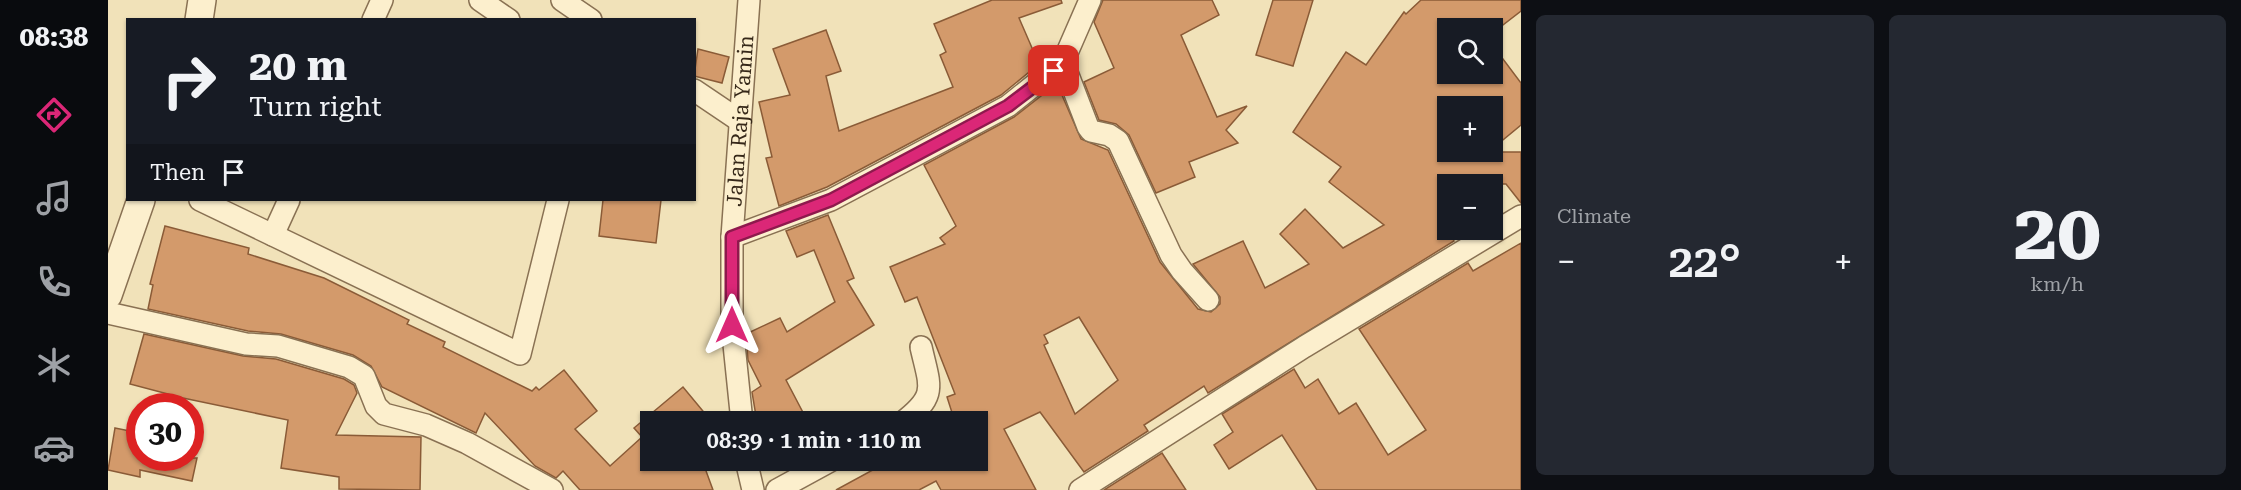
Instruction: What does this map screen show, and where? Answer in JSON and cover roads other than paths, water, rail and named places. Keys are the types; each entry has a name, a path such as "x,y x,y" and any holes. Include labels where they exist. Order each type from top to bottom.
{"street":[{"path":"199,18 202,0"},
{"path":"374,18 382,0"},
{"path":"480,0 506,18"},
{"path":"562,0 588,18"},
{"name":"Jalan Raja Yamin","path":"741,411 732,325 732,237 749,0"},
{"path":"732,237 831,200 1008,106 1063,62 1090,0"},
{"path":"1063,62 1088,127 1095,133 1109,135 1118,141 1171,255 1208,300"},
{"path":"696,91 740,121"},
{"path":"108,295 141,201"},
{"path":"202,201 520,354 558,201"},
{"path":"273,235 289,201"},
{"path":"1080,490 1304,347 1521,216"},
{"path":"108,313 246,344 278,346 349,367 363,376 376,406 384,414 426,425 467,443 552,490"},
{"path":"917,411 922,407 930,383 921,347"},
{"path":"749,471 753,490"},
{"path":"777,490 812,471"}]}
